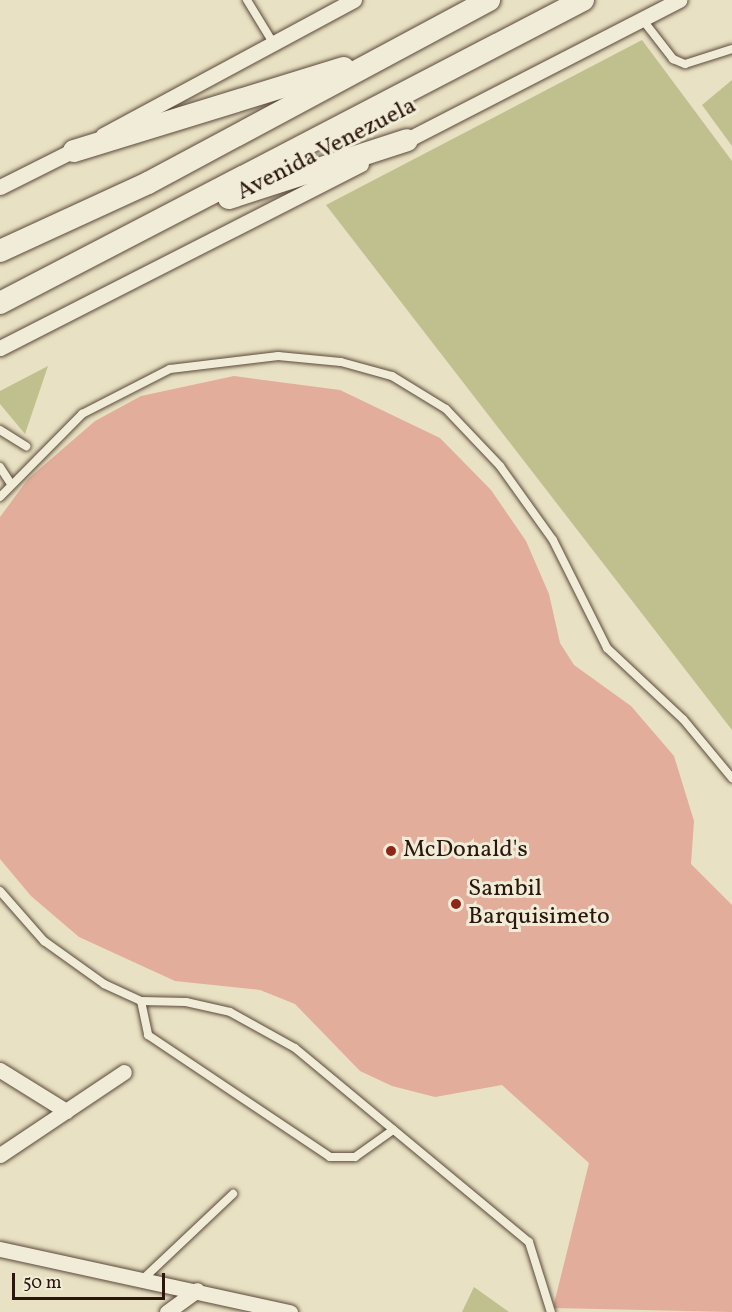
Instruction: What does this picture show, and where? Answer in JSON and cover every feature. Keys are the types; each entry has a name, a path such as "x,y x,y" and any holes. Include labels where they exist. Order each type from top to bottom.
{"street":[{"path":"0,187 74,151 272,41 354,0"},
{"path":"0,251 148,183 398,52 489,0"},
{"name":"Avenida Venezuela","path":"0,303 583,0"},
{"name":"Avenida Venezuela","path":"0,348 679,0"},
{"path":"74,151 398,52"},
{"path":"167,218 407,140"},
{"path":"0,1070 66,1111"},
{"path":"0,1155 124,1072"},
{"path":"0,1250 197,1290 290,1312"},
{"path":"167,1312 197,1290"}],"lane":[{"path":"247,0 272,41"},
{"path":"642,19 673,59 685,64 732,49"},
{"path":"0,497 82,414 170,369 278,356 341,362 392,376 446,409 500,466 553,540 607,648 683,719 732,778"},
{"path":"0,430 26,446"},
{"path":"0,467 11,484"},
{"path":"0,891 64,958 141,1001 186,1002 253,1022 295,1048 393,1130 497,1210 529,1242 551,1312"},
{"path":"141,1001 148,1035 330,1157 355,1157 393,1130"},
{"path":"143,1279 233,1194"}],"green space":[{"path":"642,40 732,161 732,730 326,205"},
{"path":"732,80 732,146 702,105"},
{"path":"48,366 25,434 0,404 0,391"},
{"path":"474,1287 509,1312 462,1312"}],"building":[{"path":"234,376 340,390 440,438 491,490 526,541 549,594 560,643 574,665 631,706 674,756 694,821 691,864 732,905 732,1312 553,1308 589,1163 502,1085 435,1097 392,1086 360,1071 295,1004 260,990 175,981 79,937 31,896 0,859 0,517 28,479 95,421 141,396"}],"place":[{"name":"McDonald's","path":"391,851"},
{"name":"Sambil Barquisimeto","path":"456,904"}]}
